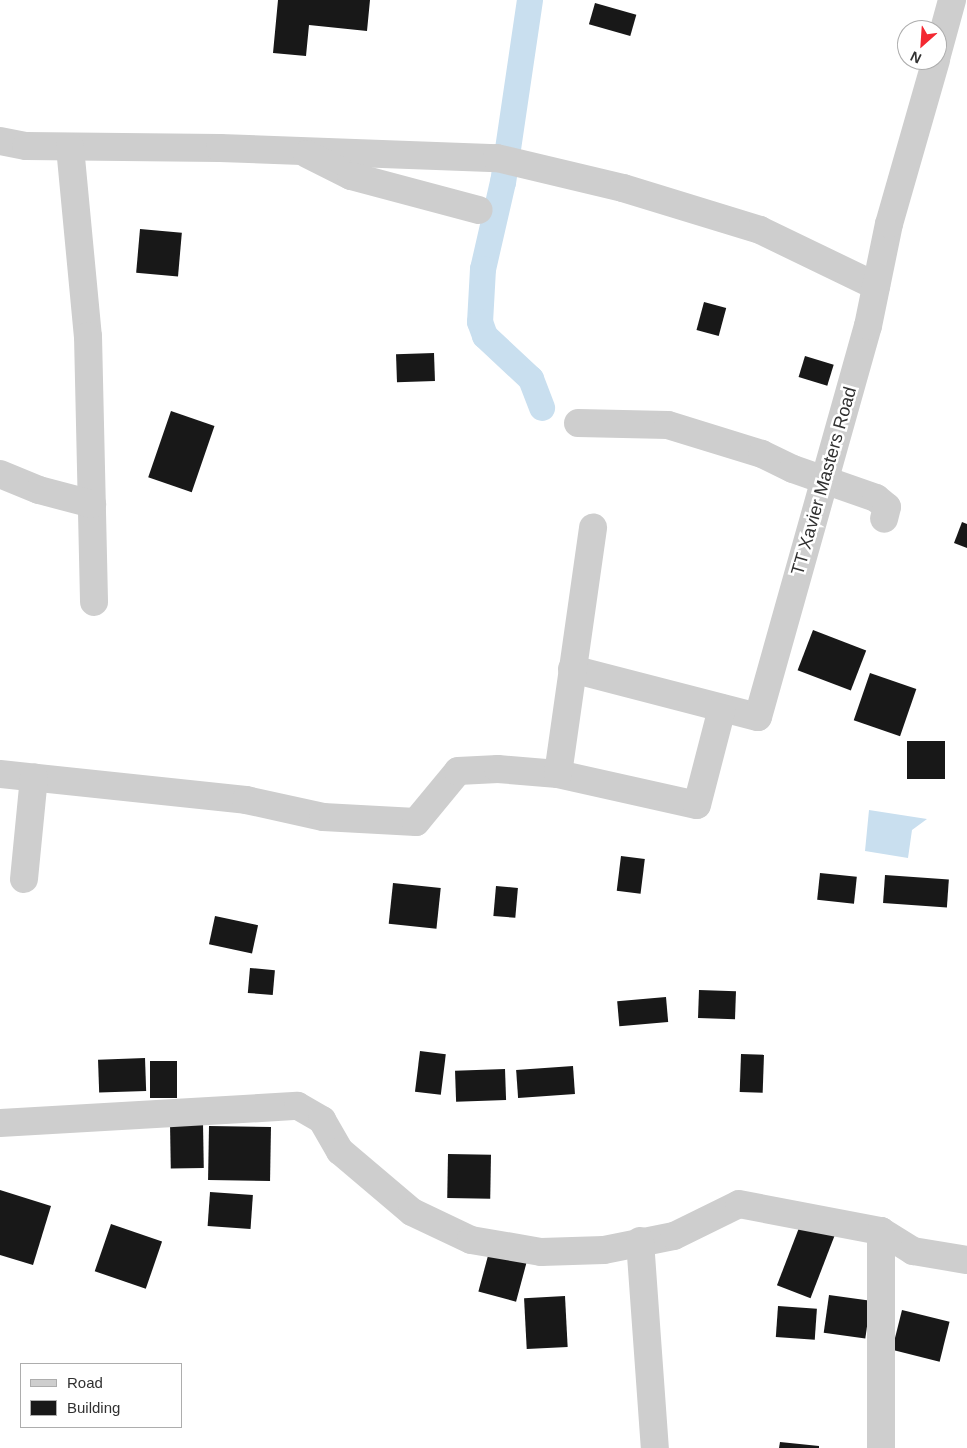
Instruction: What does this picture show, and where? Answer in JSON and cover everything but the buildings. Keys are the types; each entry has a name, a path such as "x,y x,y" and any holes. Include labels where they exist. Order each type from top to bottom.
{"street":[{"path":"947,20 952,0"},
{"name":"TT Xavier Masters Road","path":"572,669 758,717 824,480 876,286 890,224 933,70"},
{"path":"0,141 26,146 298,150 508,160 623,188 760,230 876,286"},
{"path":"70,147 88,336 94,602"},
{"path":"298,150 351,176 479,210"},
{"path":"578,423 668,425 762,454 824,480 876,498 887,507 884,519"},
{"path":"0,474 39,490 92,504"},
{"path":"558,774 593,527"},
{"path":"0,774 246,800 324,817 416,822 458,770 498,769 558,774 697,805 722,708"},
{"path":"24,878 34,777"},
{"path":"0,1123 298,1106 322,1120 340,1151 412,1212 471,1240 541,1252 604,1250 640,1241 674,1236 739,1204 881,1231 914,1251 967,1260"},
{"path":"881,1231 881,1448"},
{"path":"640,1241 655,1448"}],"water":[{"path":"869,810 927,819 912,830 908,858 865,851"}],"waterway":[{"path":"530,0 503,182 483,269 480,322 485,336 531,379 542,408"}]}
